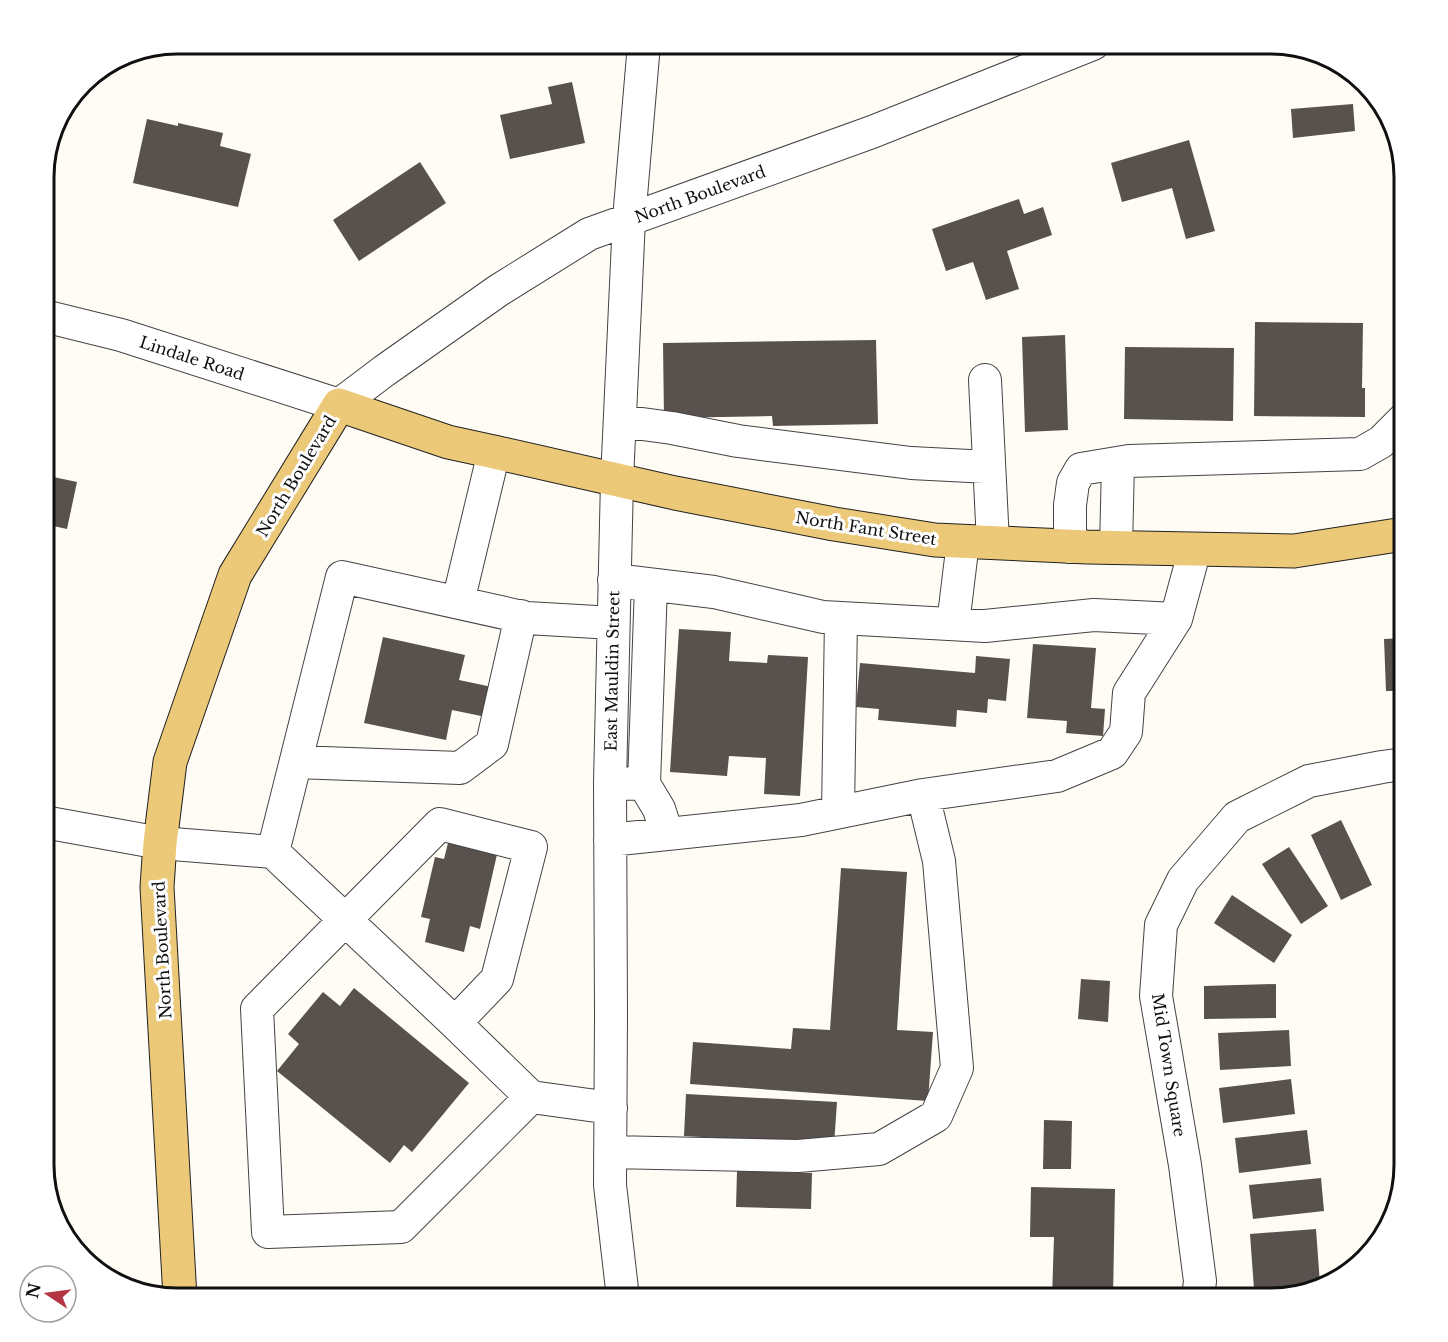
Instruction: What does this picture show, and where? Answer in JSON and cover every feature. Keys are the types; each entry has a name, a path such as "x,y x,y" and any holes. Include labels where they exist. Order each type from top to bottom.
{"main road":[{"name":"North Fant Street","path":"339,405 448,442 675,494 834,524 935,540 1070,547 1294,550 1394,535"},
{"name":"North Boulevard","path":"179,1288 157,887 170,762 235,575 339,405"}],"street":[{"name":"East Mauldin Street","path":"622,1288 610,1185 610,783 617,480 630,219 643,54"},
{"name":"North Boulevard","path":"339,405 499,290 589,234 872,132 1068,54"},
{"name":"Lindale Road","path":"54,318 121,335 339,405"},
{"path":"953,624 978,542 989,467 985,380"},
{"path":"620,421 738,441 911,463 989,467"},
{"path":"1070,547 1070,505 1073,483 1082,469 1129,461 1360,454 1381,442 1394,429"},
{"path":"458,602 494,452"},
{"path":"1116,548 1118,462"},
{"path":"610,840 801,820 923,795 1057,776 1112,753 1126,732 1129,693 1176,619 1195,549"},
{"path":"273,852 342,577 521,616 614,623"},
{"path":"615,580 714,592 823,617 985,626 1094,615 1176,619"},
{"path":"651,585 644,784 659,809 667,834"},
{"path":"296,762 460,768 492,744 521,616"},
{"path":"838,812 841,618"},
{"name":"Mid Town Square","path":"1199,1288 1185,1166 1156,996 1161,924 1183,880 1237,817 1309,781 1394,765"},
{"path":"610,783 644,784"},
{"path":"610,1152 798,1156 879,1149 936,1116 957,1068 939,861 923,795"},
{"path":"54,824 160,843 273,852 531,1097 611,1108"},
{"path":"455,1023 497,979 531,847 440,824 257,1009 268,1232 401,1227 531,1097"}],"building":[{"path":"572,82 585,143 510,159 500,115 552,104 548,87"},
{"path":"1353,104 1355,131 1293,138 1291,109"},
{"path":"147,119 223,133 220,146 251,154 238,207 133,183"},
{"path":"1189,140 1215,231 1186,239 1172,188 1122,202 1111,163"},
{"path":"420,162 446,203 359,261 333,220"},
{"path":"1019,199 1024,214 1043,207 1052,235 1007,251 1019,289 986,300 973,262 946,271 932,229"},
{"path":"1255,322 1363,323 1362,388 1365,388 1365,417 1254,416"},
{"path":"1065,335 1068,430 1025,432 1022,337"},
{"path":"876,340 878,424 773,426 772,416 664,418 663,343"},
{"path":"1125,347 1234,348 1233,421 1124,419"},
{"path":"54,477 77,482 67,529 54,526"},
{"path":"679,629 731,632 729,661 767,663 768,655 808,657 800,796 764,794 766,758 729,756 727,776 670,772"},
{"path":"383,637 465,655 459,680 492,687 486,717 452,710 446,740 364,723"},
{"path":"1394,638 1394,691 1386,691 1384,639"},
{"path":"1033,644 1096,648 1091,708 1105,709 1103,736 1066,733 1067,721 1027,718"},
{"path":"976,656 1010,659 1006,701 988,699 987,713 957,710 956,727 878,720 879,709 856,707 860,663 975,673"},
{"path":"1341,820 1372,885 1341,900 1311,835"},
{"path":"449,839 498,850 480,929 470,926 464,952 425,942 430,919 421,917 435,857 444,859"},
{"path":"1289,847 1328,906 1301,924 1262,864"},
{"path":"841,868 907,872 897,1030 933,1032 928,1101 690,1084 693,1042 791,1049 793,1028 830,1030"},
{"path":"1232,895 1292,935 1274,963 1214,923"},
{"path":"1081,979 1110,981 1108,1022 1078,1019"},
{"path":"1276,984 1276,1018 1204,1019 1204,986"},
{"path":"354,988 469,1083 412,1152 404,1145 390,1163 277,1071 299,1044 288,1034 323,992 340,1006"},
{"path":"1289,1030 1291,1066 1220,1070 1218,1033"},
{"path":"1291,1079 1295,1114 1223,1123 1219,1088"},
{"path":"686,1094 837,1102 834,1145 684,1136"},
{"path":"1044,1120 1072,1121 1071,1169 1043,1169"},
{"path":"1307,1130 1311,1164 1239,1173 1235,1138"},
{"path":"737,1171 812,1173 811,1209 736,1207"},
{"path":"1321,1178 1324,1211 1253,1219 1249,1185"},
{"path":"1031,1187 1115,1189 1113,1288 1052,1288 1054,1237 1030,1237"},
{"path":"1316,1229 1320,1278 1296,1286 1254,1288 1250,1234"}]}
